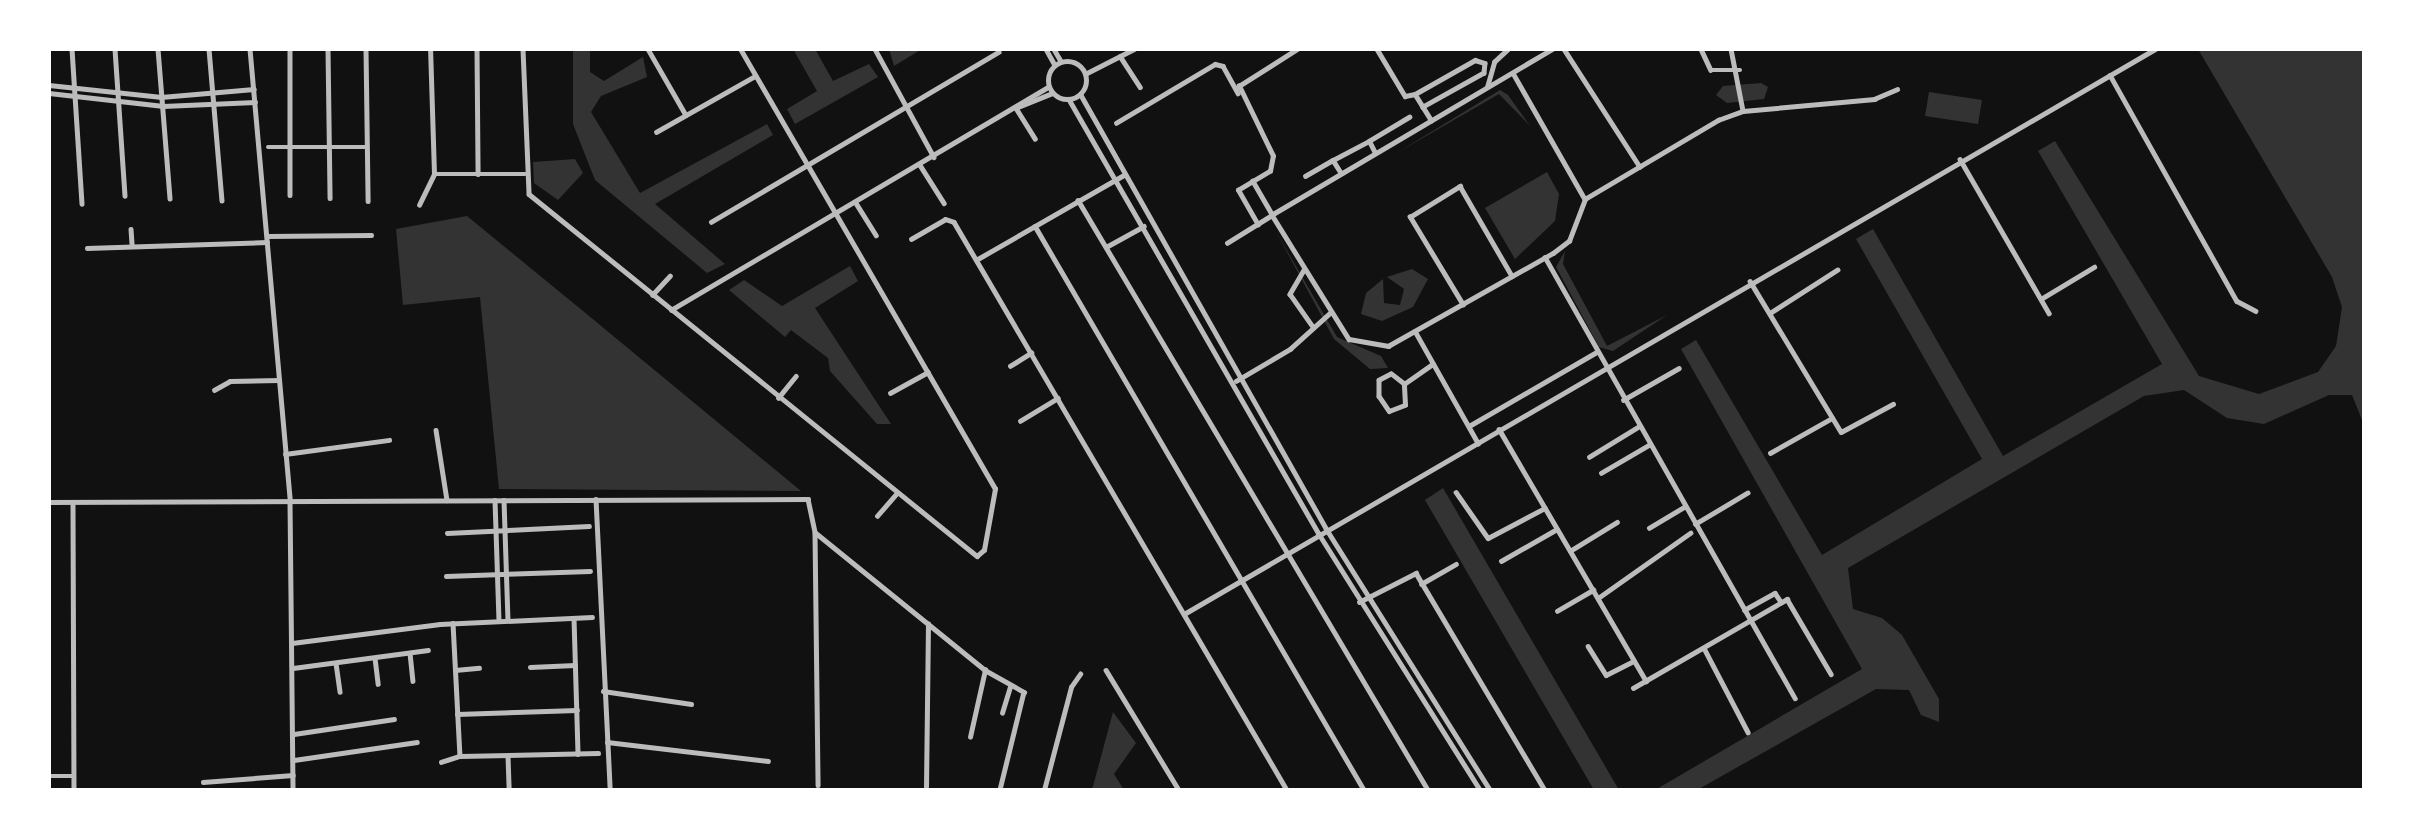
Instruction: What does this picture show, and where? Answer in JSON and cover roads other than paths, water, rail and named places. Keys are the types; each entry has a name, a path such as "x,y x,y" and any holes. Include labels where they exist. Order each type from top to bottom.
{"street":[{"path":"72,49 82,204"},
{"path":"115,49 125,197"},
{"path":"158,49 170,199"},
{"path":"209,49 222,200"},
{"path":"250,49 290,501 293,790"},
{"path":"290,49 290,195"},
{"path":"328,49 330,198"},
{"path":"366,49 368,201"},
{"path":"419,205 434,174 430,49"},
{"path":"477,49 478,174"},
{"path":"523,49 525,174 529,194 970,555 984,550 996,493 740,49"},
{"path":"648,49 686,115"},
{"path":"874,49 934,157"},
{"path":"1046,49 1058,63 1085,74"},
{"path":"671,310 1050,90 1058,63 1054,49"},
{"path":"1050,90 1069,100 1239,379 1318,533 1359,602 1478,789 1489,787 1326,529 1080,94 1085,74 1134,49"},
{"path":"1238,94 1246,79 1297,49"},
{"path":"1377,49 1405,96 1415,94 1475,60 1485,63 1479,76 1423,107"},
{"path":"1487,88 1494,62 1508,49"},
{"path":"1227,243 1553,49"},
{"path":"1564,49 1640,167"},
{"path":"1701,49 1711,70 1740,73"},
{"path":"1731,49 1740,73 1743,111"},
{"path":"2137,49 2141,57"},
{"path":"1184,614 1750,281 2155,49"},
{"path":"711,222 999,52"},
{"path":"1120,56 1140,87"},
{"path":"1116,123 1215,64 1223,66 1273,156 1270,171 1238,190 1258,225"},
{"path":"1513,74 1585,199"},
{"path":"2110,75 2237,302 2256,311"},
{"path":"656,132 755,76"},
{"path":"49,85 161,97 254,89"},
{"path":"1252,181 1326,316 1349,339 1367,346 1388,346 1569,241 1585,199 1743,111 1769,112 1874,99 1897,89"},
{"path":"49,93 163,106 255,102"},
{"path":"1069,100 1080,94"},
{"path":"1415,94 1431,120"},
{"path":"1017,108 1035,138"},
{"path":"1305,176 1409,117"},
{"path":"1369,141 1375,153"},
{"path":"268,147 367,147"},
{"path":"1960,159 2049,313"},
{"path":"1333,160 1341,173"},
{"path":"920,165 944,203"},
{"path":"434,174 525,174"},
{"path":"976,260 1124,176"},
{"path":"1462,304 1410,217 1460,186 1512,276"},
{"path":"1078,200 1428,790"},
{"path":"856,203 876,235"},
{"path":"911,239 946,219 954,222 1287,790"},
{"path":"1035,226 1364,790"},
{"path":"1106,247 1144,226"},
{"path":"131,229 132,245"},
{"path":"87,248 371,235"},
{"path":"1545,257 1595,353 1795,698"},
{"path":"2041,299 2094,267"},
{"path":"1770,313 1837,270"},
{"path":"1301,273 1291,297 1313,325"},
{"path":"652,295 670,276"},
{"path":"1750,281 1843,432 1893,404"},
{"path":"1239,379 1290,349 1313,325 1326,316"},
{"path":"1415,331 1478,443"},
{"path":"1010,366 1031,353"},
{"path":"1469,426 1595,353"},
{"path":"1404,384 1433,364"},
{"path":"1623,400 1679,368"},
{"path":"890,393 928,372"},
{"path":"1391,374 1404,384 1405,405 1389,411 1377,389 1379,380 1391,374"},
{"path":"778,398 796,376"},
{"path":"214,390 230,381 279,380"},
{"path":"1020,421 1058,398"},
{"path":"1770,453 1832,418"},
{"path":"1589,457 1638,427"},
{"path":"1499,429 1646,681"},
{"path":"436,430 447,500"},
{"path":"285,454 389,440"},
{"path":"1601,473 1649,445"},
{"path":"1456,492 1488,538 1545,508"},
{"path":"1695,524 1747,493"},
{"path":"877,516 896,494"},
{"path":"596,499 603,691 610,790"},
{"path":"49,502 73,505 290,501 808,499 815,533 818,785"},
{"path":"495,500 499,620"},
{"path":"504,500 508,620"},
{"path":"73,505 74,790"},
{"path":"1649,528 1685,507"},
{"path":"1570,551 1617,522"},
{"path":"447,533 589,526"},
{"path":"1501,561 1557,529"},
{"path":"815,533 985,670 1024,692 1000,790"},
{"path":"1598,598 1690,533"},
{"path":"1421,584 1456,564"},
{"path":"446,576 590,571"},
{"path":"1359,602 1413,572 1545,790"},
{"path":"1557,611 1593,590"},
{"path":"1745,610 1775,593 1781,602"},
{"path":"1633,688 1788,600 1831,674"},
{"path":"292,643 453,623 592,617"},
{"path":"574,618 578,754"},
{"path":"453,623 460,756"},
{"path":"926,787 928,624"},
{"path":"1588,646 1606,675 1634,660"},
{"path":"1704,648 1748,732"},
{"path":"293,668 428,650"},
{"path":"410,653 413,681"},
{"path":"375,657 378,684"},
{"path":"336,663 340,692"},
{"path":"530,667 575,665"},
{"path":"455,670 479,668"},
{"path":"970,737 985,670"},
{"path":"1106,670 1179,790"},
{"path":"1044,790 1071,687 1080,674"},
{"path":"1002,713 1010,686"},
{"path":"603,691 691,704"},
{"path":"457,714 577,710"},
{"path":"294,734 394,719"},
{"path":"294,760 417,742"},
{"path":"607,742 768,761"},
{"path":"441,762 460,756 598,753"},
{"path":"508,756 509,790"},
{"path":"203,782 293,775"},
{"path":"49,776 74,776"}]}
